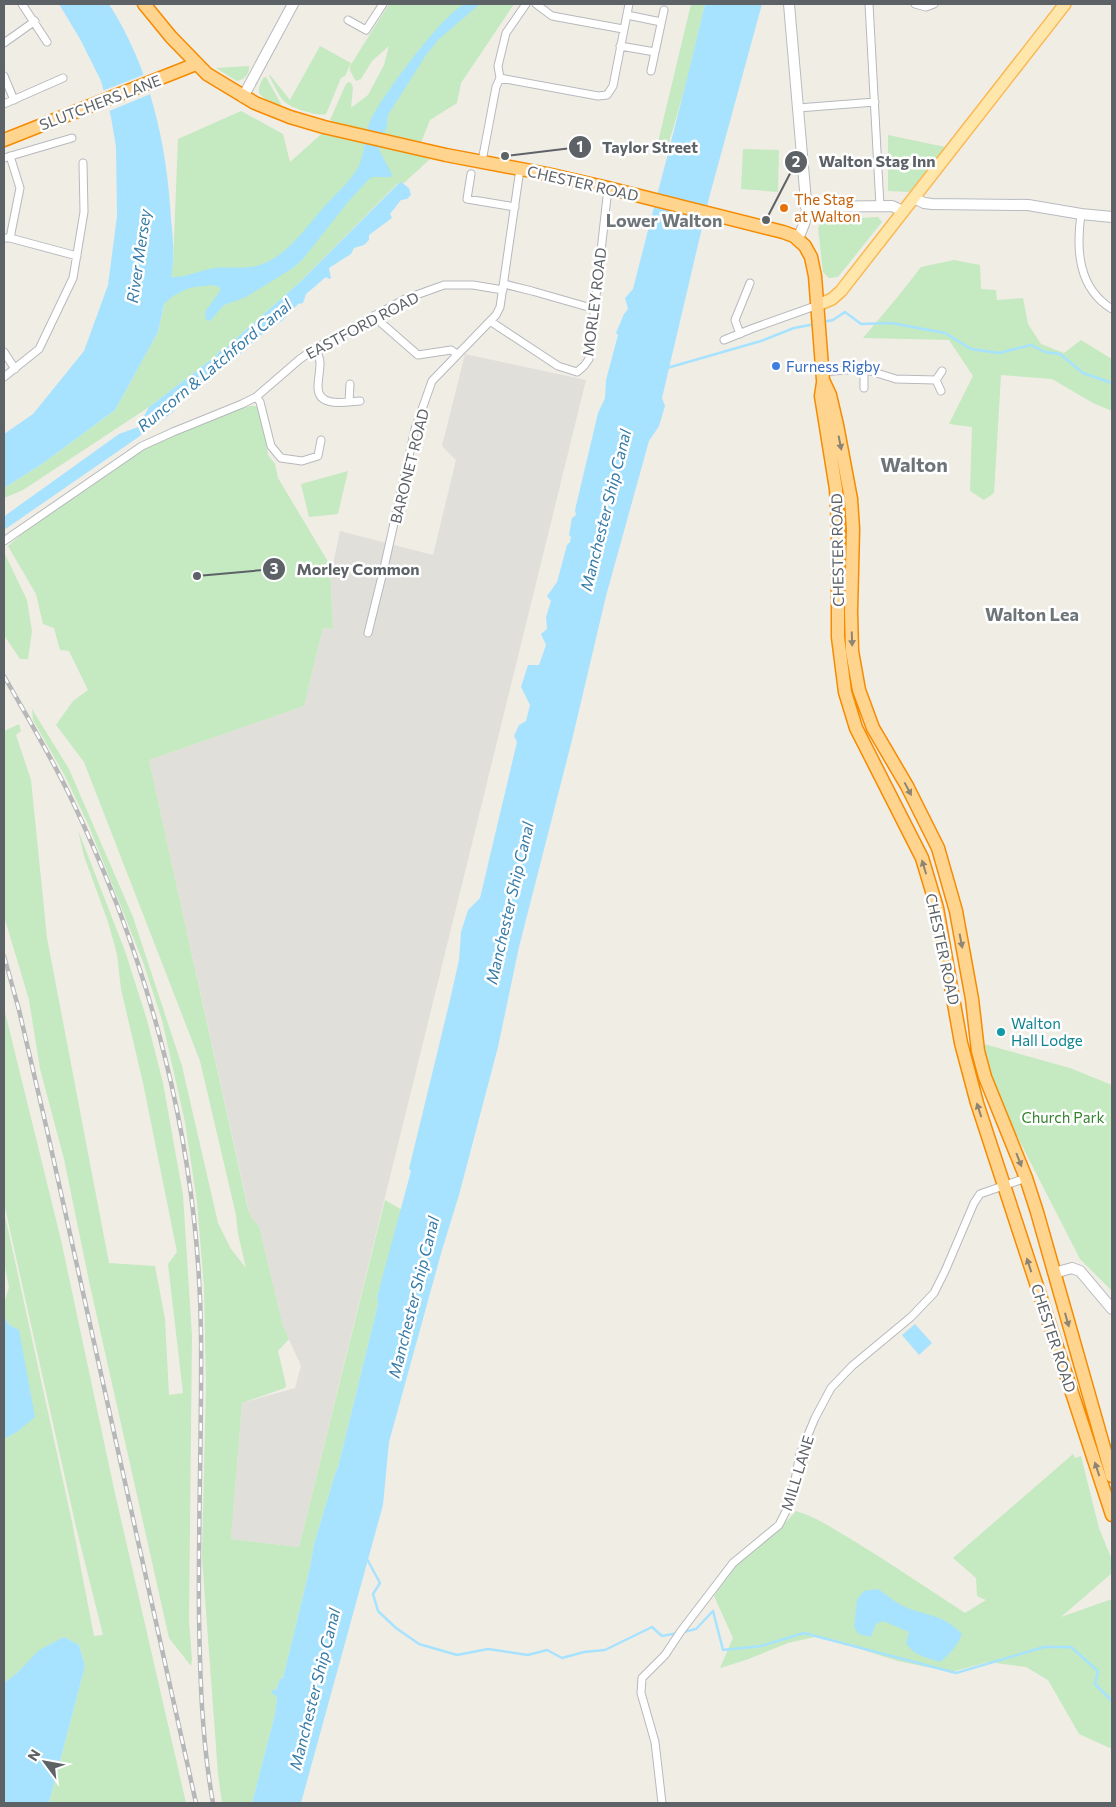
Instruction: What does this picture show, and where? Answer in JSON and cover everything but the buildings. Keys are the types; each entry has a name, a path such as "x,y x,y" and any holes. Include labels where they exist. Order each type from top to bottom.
{"highway":[{"name":"CHESTER ROAD","path":"144,4 196,64 214,79 243,97 290,118 411,147 614,189 783,232 798,239 805,246 811,257 815,276 823,376 821,396 836,490 838,637 845,692 856,728 922,858 936,908 964,1052 977,1104 1112,1515"},
{"name":"SLUTCHERS LANE","path":"4,140 196,64"},
{"name":"CHESTER ROAD","path":"823,376 830,395 837,425 851,499 853,529 852,651 859,690 873,728 938,848 956,911 969,984 978,1051 985,1077 1026,1178 1112,1476"}],"main road":[{"path":"818,309 841,291 1065,4"}],"street":[{"path":"22,4 47,42"},
{"path":"243,97 293,4"},
{"path":"348,20 366,30 383,4"},
{"path":"482,161 496,87 500,78 498,66 506,33 526,4"},
{"path":"536,4 552,16 623,29"},
{"path":"500,78 598,96 607,95 613,86 629,4"},
{"path":"790,4 806,207 806,219 798,239"},
{"path":"869,4 880,206"},
{"path":"915,4 926,6 934,4"},
{"path":"651,71 664,10"},
{"path":"627,15 661,22"},
{"path":"4,43 34,21"},
{"path":"620,46 655,52"},
{"path":"4,76 14,100"},
{"path":"4,104 63,78"},
{"path":"798,108 875,102"},
{"path":"72,138 7,158 20,188 7,238 77,256"},
{"path":"4,377 39,349 73,278 84,212 82,163"},
{"name":"BARONET ROAD","path":"368,633 415,429 432,381 496,315 500,307 520,169"},
{"path":"471,174 467,199 515,207"},
{"name":"MORLEY ROAD","path":"490,321 558,366 577,372 584,366 589,359 614,189"},
{"path":"914,198 924,203 932,204 1028,205 1112,217"},
{"path":"806,207 892,206 903,211"},
{"path":"1081,214 1078,247 1084,276 1092,291 1102,303 1112,309"},
{"path":"740,334 735,320 750,283"},
{"name":"EASTFORD ROAD","path":"4,541 142,446 256,397 300,359 316,348 405,299 444,285 473,285 532,291 595,309"},
{"path":"724,340 818,309"},
{"path":"375,315 379,322 418,355 450,350 458,354"},
{"path":"316,348 320,361 318,389 320,396 325,401 360,401"},
{"path":"4,352 16,369"},
{"path":"823,376 864,370 896,379 936,380"},
{"path":"864,370 864,388"},
{"path":"936,380 942,371"},
{"path":"936,380 941,391"},
{"path":"349,402 350,384"},
{"path":"256,397 260,402 271,446 281,458 302,461 318,456 321,440"},
{"name":"MILL LANE","path":"662,1803 655,1742 641,1693 642,1678 665,1655 733,1563 779,1525 791,1501 800,1454 814,1418 831,1388 852,1366 910,1317 934,1293 974,1203 980,1194 1026,1178"},
{"path":"1054,1273 1072,1268 1080,1271 1112,1309"}],"shaded area":[{"path":"465,354 586,380 299,1547 231,1539 242,1403 295,1388 301,1366 283,1326 259,1226 250,1216 149,760 304,706 323,628 333,629 330,565 333,564 340,531 433,555 456,460 442,446"}],"green space":[{"path":"389,4 514,4 461,83 457,103 430,120 416,155 430,159 404,183 397,184 300,282 222,351 219,351 217,355 149,407 23,490 4,498 4,488 42,464 115,410 158,332 173,265 178,139 241,111 283,134 290,162 335,122 330,120 348,82 353,87 351,108 368,95 384,65 389,46 372,61 361,79 356,81 350,71 350,66"},
{"path":"691,4 705,4 686,84 668,146 658,142"},
{"path":"320,46 351,63 345,76 341,78 326,114 322,115 306,112 283,101 269,76 290,100"},
{"path":"249,66 249,72 246,76 237,81 216,68"},
{"path":"266,77 281,104 280,106 264,98 259,93 259,87 263,78"},
{"path":"888,135 945,147 910,192 888,191"},
{"path":"743,149 779,150 778,192 741,189"},
{"path":"878,217 882,222 838,277 829,278 823,272 818,228 822,220"},
{"path":"954,260 980,265 981,289 996,290 997,300 1023,298 1028,324 1041,344 1064,353 1081,340 1112,359 1112,411 1093,403 1052,379 1001,375 994,493 984,500 970,491 972,427 949,424 973,376 949,340 863,338 921,267"},
{"path":"251,406 258,406 260,411 268,455 275,464 278,478 330,565 333,629 323,628 304,706 149,760 248,1209 251,1217 259,1226 283,1326 289,1339 278,1351 286,1385 285,1388 242,1403 231,1539 299,1547 385,1200 402,1210 377,1297 378,1304 338,1467 314,1544 283,1678 280,1679 276,1690 272,1690 277,1697 275,1714 252,1803 222,1803 218,1774 202,1557 206,1385 204,1287 197,1202 185,1122 162,1020 143,962 89,826 65,776 33,720 32,709 69,769 133,917 182,1066 218,1223 231,1249 246,1268 238,1234 236,1215 200,1061 84,762 56,725 73,701 88,690 69,651 60,650 54,628 43,624 36,594 8,546 142,446"},
{"path":"348,471 338,514 309,517 301,484"},
{"path":"4,552 27,600 32,631 28,659 20,659 4,635"},
{"path":"19,724 21,731 16,735 31,780 47,938 109,1263 155,1266 165,1319 169,1395 183,1393 168,1264 177,1252 143,1083 121,989 117,954 108,922 84,856 78,830 125,951 147,1020 163,1083 183,1195 192,1336 189,1620 191,1666 169,1638 89,1281 64,1159 40,1069 29,1000 4,916 4,731"},
{"path":"4,1008 61,1240 114,1489 186,1803 49,1803 85,1666 79,1645 64,1637 40,1650 4,1683 4,1439 17,1432 9,1325 4,1316 4,1304 9,1287 4,1263 4,1211 72,1522 94,1636 103,1635 76,1527 4,1203"},
{"name":"Church Park","path":"984,1044 1070,1068 1112,1085 1112,1291 1080,1259 1015,1132 992,1082"},
{"path":"1073,1454 1075,1458 1081,1456 1099,1528 1112,1560 1112,1573 1061,1617 1112,1599 1112,1749 1079,1734 1048,1680 1026,1667 988,1662 951,1672 898,1661 819,1636 788,1643 720,1668 733,1638 714,1596 735,1566 782,1526 796,1511 819,1520 854,1541 965,1613 986,1600 977,1596 976,1578 953,1558"}],"water":[{"name":"River Mersey","path":"59,4 109,4 123,29 146,80 160,135 169,191 173,241 171,277 215,268 241,268 261,265 284,251 298,238 356,171 363,154 369,124 384,97 412,59 442,23 455,11 465,4 480,4 439,39 426,55 388,115 387,125 379,150 392,174 391,177 373,177 368,180 303,259 293,268 246,297 224,305 210,321 206,320 205,312 220,291 220,288 214,285 189,288 173,296 164,304 158,332 115,410 42,464 4,488 4,434 33,414 84,351 108,285 117,216 116,147 111,117 101,81 80,39"},
{"name":"Manchester Ship Canal","path":"705,4 762,4 709,198 662,398 665,406 659,426 649,441 606,596 572,740 519,947 498,1047 459,1195 389,1442 383,1505 301,1803 252,1803 275,1714 277,1697 271,1690 276,1690 280,1679 283,1678 314,1544 338,1467 378,1304 377,1297 411,1171 409,1169 459,960 461,932 468,910 480,898 517,742 514,736 519,725 526,721 530,705 521,687 528,665 539,665 546,645 541,634 547,629 546,617 551,601 547,596 557,582 567,545 570,542 571,537 569,535 572,518 576,515 575,510 598,413 605,398 606,380 618,335 616,333 628,309 625,298 633,289"},
{"name":"Runcorn & Latchford Canal","path":"401,182 409,188 411,195 407,199 401,200 390,214 392,218 369,235 369,240 364,245 354,248 351,254 329,268 331,278 326,277 306,294 303,303 298,304 283,320 261,335 231,362 204,380 203,383 175,406 173,412 156,425 144,431 140,436 4,530 4,518 6,515 119,434 138,427 149,407 217,355 219,351 222,351 300,282"},
{"path":"4,1316 9,1325 19,1330 35,1417 17,1432 4,1439"},
{"path":"915,1324 932,1343 919,1355 902,1335"},
{"path":"878,1589 901,1605 940,1618 954,1627 962,1634 953,1650 940,1662 925,1657 916,1653 906,1643 909,1632 883,1621 876,1624 871,1637 859,1634 854,1627 857,1600 864,1591"},
{"path":"64,1637 79,1645 85,1666 49,1803 4,1803 4,1683 17,1673 39,1650"}],"pier":[{"path":"146,74 153,93 107,112 102,91"}],"waterway":[{"path":"823,322 833,320 845,312 861,324 891,323 945,333 971,349 999,353 1031,345 1045,352 1060,354 1083,373 1112,383"},
{"path":"667,368 761,341 794,328 815,324"},
{"path":"367,1559 380,1583 373,1594 378,1611 396,1628 419,1644 457,1655 488,1649 528,1655 547,1650 562,1658 584,1652 605,1650 652,1627 662,1636 678,1633"},
{"path":"683,1632 696,1629 713,1611 723,1650 761,1646 804,1633 956,1673 1044,1647 1071,1647 1098,1671 1095,1684 1112,1701"}],"railway":[{"path":"4,676 69,794 98,858 124,923 165,1057 180,1126 191,1195 198,1265 201,1335 200,1663 204,1734 213,1803"},
{"path":"4,956 19,1010 47,1130 196,1803"}],"place":[{"name":"Taylor Street","path":"505,156"},
{"name":"The Stag at Walton","path":"784,208"},
{"name":"Walton Stag Inn","path":"766,220"},
{"name":"Furness Rigby","path":"776,366"},
{"name":"Morley Common","path":"197,576"},
{"name":"Walton Hall Lodge","path":"1001,1032"}],"district":[{"name":"Lower Walton","path":"664,220"},
{"name":"Walton","path":"914,464"},
{"name":"Walton Lea","path":"1032,614"}]}
